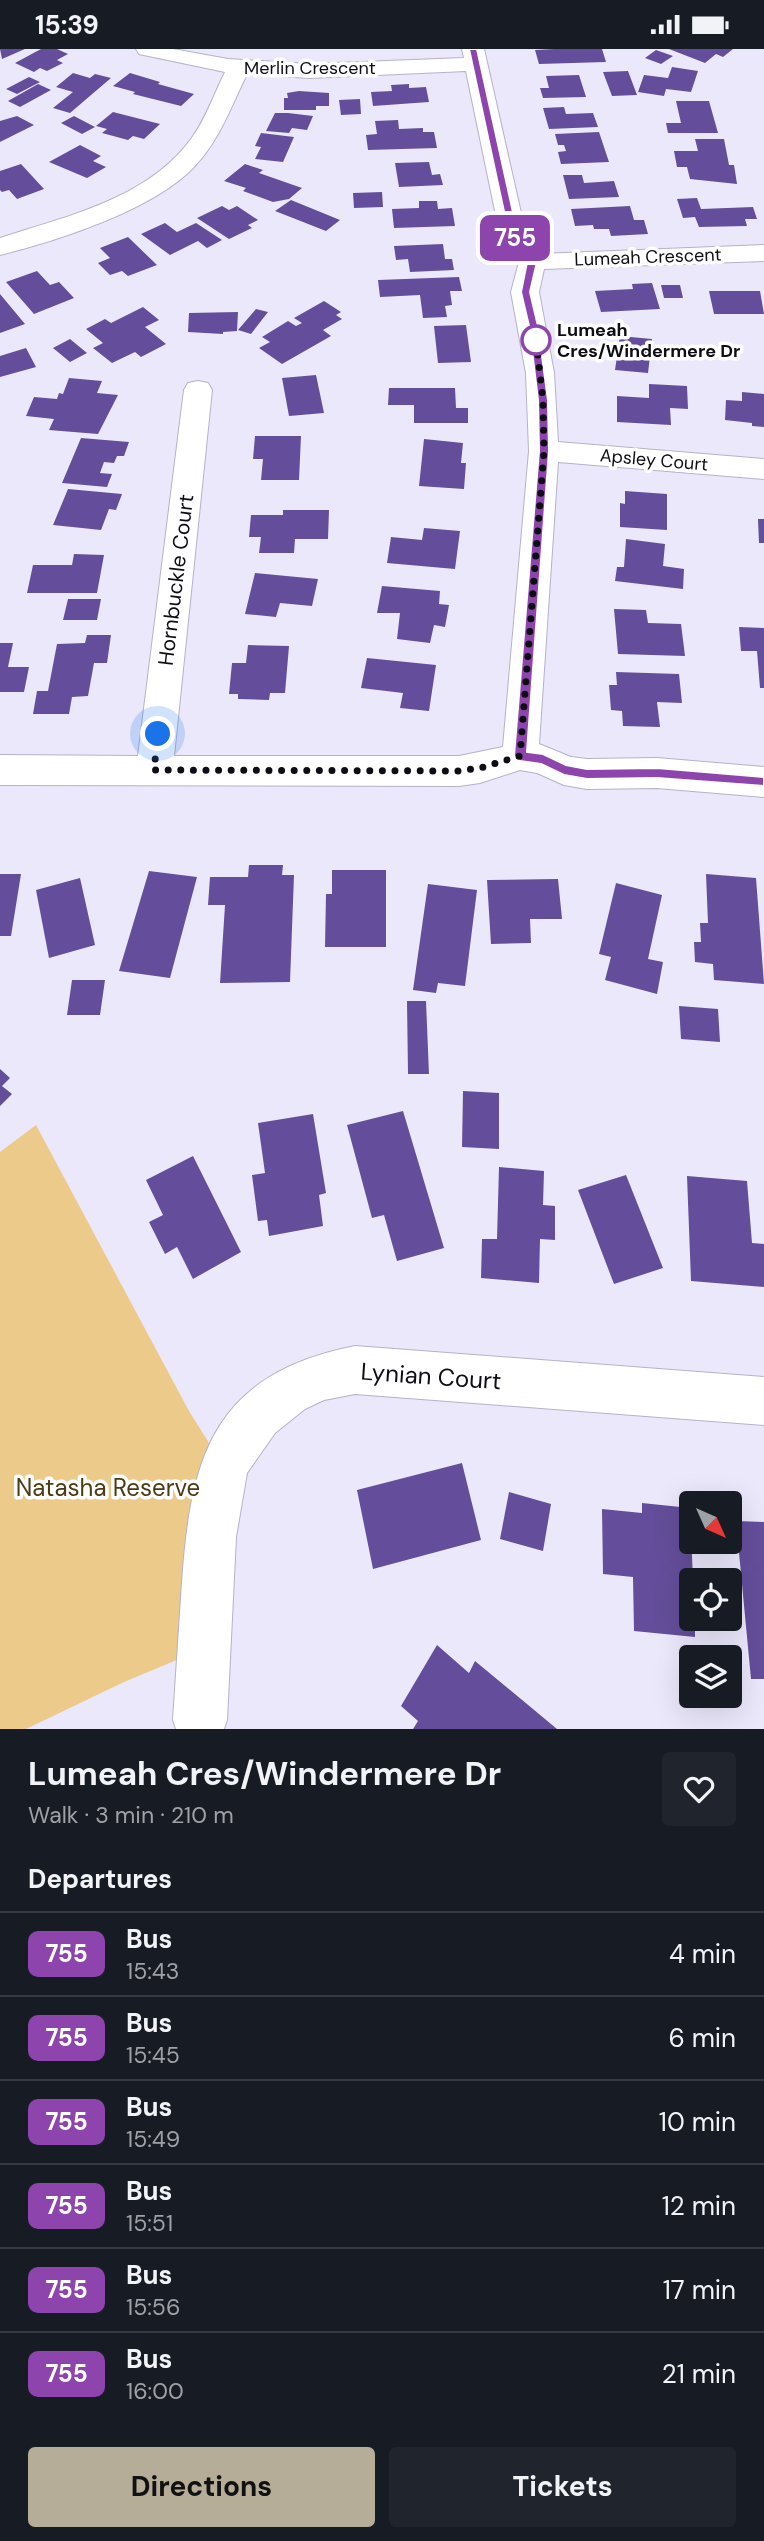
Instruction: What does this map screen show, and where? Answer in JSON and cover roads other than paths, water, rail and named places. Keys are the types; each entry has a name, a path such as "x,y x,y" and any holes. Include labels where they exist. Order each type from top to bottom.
{"street":[{"name":"Merlin Crescent","path":"147,49 238,69 313,71 475,57"},
{"path":"475,57 513,235 532,262 525,292 531,310 540,373 544,451 520,756"},
{"path":"1,246 114,207 169,176 202,142 238,69"},
{"name":"Lumeah Crescent","path":"532,262 764,253"},
{"name":"Hornbuckle Court","path":"154,770 198,390"},
{"name":"Apsley Court","path":"544,451 764,469"},
{"path":"0,770 459,771 480,768 520,756 543,759 564,770 587,774 657,773 764,782"},
{"name":"Lynian Court","path":"200,1720 203,1649 218,1488 235,1445 258,1416 288,1392 320,1377 355,1370 764,1401"}],"place":[{"name":"Lumeah Cres/Windermere Dr","path":"536,340"}],"park label":[{"name":"Natasha Reserve","path":"108,1487"}]}
